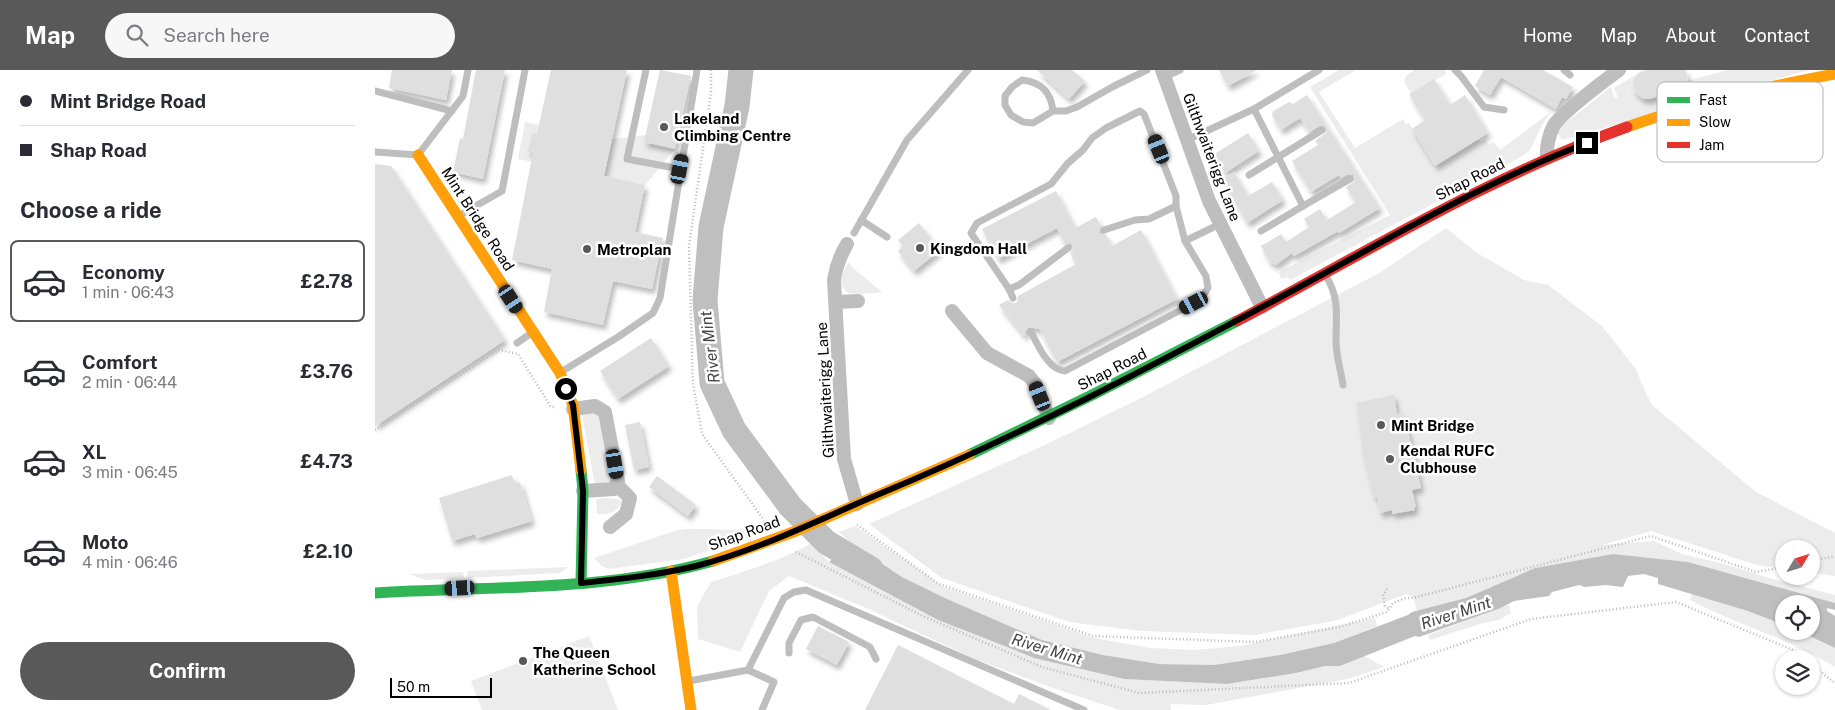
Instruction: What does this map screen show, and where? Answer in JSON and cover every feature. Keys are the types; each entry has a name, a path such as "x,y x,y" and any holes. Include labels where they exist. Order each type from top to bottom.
{"main road":[{"name":"Shap Road","path":"1794,82 1835,74"},
{"name":"Shap Road","path":"375,593 581,583 631,578 671,571 732,555 792,532 970,456 1049,418 1460,201 1547,158 1657,118"},
{"name":"Mint Bridge Road","path":"418,154 560,373 573,407 583,491 581,583"},
{"path":"671,571 691,710"}],"street":[{"path":"1547,158 1546,151 1554,126 1570,110 1619,70"},
{"name":"Gilthwaiterigg Lane","path":"1163,73 1209,201 1262,307"},
{"name":"Gilthwaiterigg Lane","path":"851,238 841,254 834,280 844,459 857,504"},
{"name":"Gilthwaiterigg Lane","path":"836,302 858,301"},
{"path":"952,311 987,353 1029,376 1036,385 1049,418"},
{"path":"573,407 595,406 605,412 618,481 614,489 583,491"},
{"path":"610,527 626,514 630,498 616,484"}],"lane":[{"path":"375,152 418,154 463,96 468,70"},
{"path":"458,216 502,191 525,70"},
{"path":"646,70 627,159 680,169"},
{"path":"560,373 653,313 660,298 697,70"},
{"name":"Gilthwaiterigg Lane","path":"851,238 907,140 968,70"},
{"path":"1053,111 1052,101 1047,91 1032,81 1022,80 1012,87 1005,96 1005,105 1011,115 1023,122 1033,123 1053,111 1073,109 1147,70"},
{"path":"1163,73 1180,70"},
{"path":"1187,140 1254,109 1319,70"},
{"path":"1455,70 1484,107 1504,110"},
{"path":"375,91 452,111"},
{"path":"1254,109 1303,206"},
{"path":"1013,298 971,233 977,223 1051,184 1092,138 1106,128 1140,111 1144,114 1176,196 1176,206 1185,241 1206,276 1208,288 1203,296 1194,303 1065,370 1058,370 1052,366 1031,332"},
{"path":"1249,175 1322,130"},
{"path":"1261,231 1350,179"},
{"path":"1104,230 1135,220 1149,219 1176,206"},
{"path":"861,220 887,237"},
{"path":"1185,241 1220,224"},
{"path":"1009,290 1019,285 1068,248"},
{"path":"1325,273 1332,285 1337,304 1336,343 1343,385"},
{"path":"517,343 533,332"},
{"path":"748,670 784,598 794,592 805,590 1084,710"},
{"path":"789,653 789,643 801,620 813,617 870,647 876,659"},
{"path":"686,681 748,670 774,682 762,710"}],"path":[{"path":"711,70 711,92 689,246 693,384 702,434 767,524"},
{"path":"375,430 499,350 518,354 551,407 573,407"},
{"path":"859,527 939,584 1093,636 1255,642 1339,627 1387,612 1393,603 1406,598 1413,598 1651,536 1756,572 1775,569"},
{"path":"794,551 925,617 1042,666 1139,693 1349,683 1531,619 1676,602 1793,650"},
{"path":"1820,559 1835,556"},
{"path":"1387,589 1383,595 1385,606 1389,609"},
{"path":"1820,671 1835,683"}],"shaded area":[{"name":"Lakeland Climbing Centre","path":"660,70 691,76 675,149 645,185 518,159 525,122 612,139 646,135"},
{"path":"1339,70 1356,70 1319,92 1355,148 1403,119 1406,124 1409,123 1435,166 1478,139 1480,142 1485,139 1489,145 1493,142 1500,150 1552,111 1542,125 1530,150 1519,158 1290,280 1287,277 1281,279 1279,272 1390,215 1310,87"},
{"path":"1415,70 1445,70 1446,74 1411,93 1404,80"},
{"path":"1728,70 1809,70 1767,82 1687,81"},
{"path":"1640,72 1633,80 1634,91 1643,99 1657,97 1657,113 1562,140 1557,132 1559,128 1611,87 1615,99 1618,98 1614,88"},
{"name":"Mint Bridge","path":"1446,228 1477,253 1524,280 1548,285 1602,326 1635,368 1651,404 1756,492 1835,533 1835,576 1820,574 1820,540 1775,540 1775,568 1757,565 1651,531 1602,545 1654,541 1682,554 1725,564 1775,579 1775,585 1797,585 1835,595 1835,603 1820,599 1820,595 1806,595 1688,562 1613,554 1535,568 1466,598 1417,611 1413,597 1406,594 1338,620 1255,635 1141,631 1069,622 942,578 869,524 1043,446 1143,397 1381,272"},
{"path":"849,262 853,268 882,292 848,293 843,285 842,278"},
{"path":"594,411 600,415 611,476 610,482 599,487 595,485 582,415"},
{"path":"601,498 617,499 622,502 612,512 597,514 596,500"},
{"path":"855,526 944,587 1095,638 1150,648 1194,650 1240,646 1375,618 1377,626 1334,643 1280,655 1214,665 1159,664 1103,655 1042,640 947,599 902,577 851,543 839,532"},
{"path":"762,527 765,532 683,559 609,569 602,566 594,558 677,530 741,530"},
{"path":"812,543 829,562 938,620 1034,658 1124,679 1227,684 1296,673 1325,666 1340,666 1364,656 1384,667 1348,679 1206,705 1170,704 1171,710 1120,710 975,659 866,608 789,576 769,591 740,652 698,639 697,606 711,582 750,570"},
{"path":"568,567 560,573 468,578 467,571"},
{"path":"463,572 464,578 426,580 409,574"},
{"path":"1692,593 1775,622 1775,637 1726,617 1690,600"},
{"path":"1509,605 1511,613 1499,620 1430,640 1428,635"},
{"path":"589,636 618,710 482,710 471,681"},
{"path":"1782,640 1823,641 1835,648 1835,667 1820,658 1820,650 1804,650"}],"water":[{"path":"851,543 902,577 947,599 1042,640 1103,655 1159,664 1214,665 1280,655 1334,643 1412,612 1466,598 1535,568 1613,554 1688,562 1806,595 1775,595 1775,622 1748,611 1658,584 1658,578 1644,574 1628,576 1623,587 1605,585 1585,587 1579,585 1552,592 1549,596 1514,601 1501,608 1419,637 1415,636 1340,666 1325,666 1296,673 1227,684 1124,679 1034,658 938,620 829,562"},
{"path":"1820,599 1835,603 1835,610 1827,608 1827,611 1835,616 1835,648 1818,640 1820,640"}],"building":[{"path":"392,70 452,70 446,100 389,88"},
{"path":"476,70 505,70 483,179 453,172 460,138 463,139"},
{"name":"Metroplan","path":"551,70 627,70 604,176 645,185 635,232 663,238 652,289 613,281 603,325 544,312 552,269 512,260 533,153 528,152 532,133 537,134"},
{"path":"660,70 691,76 675,149 644,142"},
{"path":"1037,70 1072,70 1085,81 1069,99"},
{"path":"1219,70 1257,70 1228,86"},
{"path":"1484,70 1543,70 1573,87 1566,99 1562,97 1556,109 1501,77 1490,95 1475,86"},
{"path":"1646,70 1686,70 1688,82 1657,82 1657,97 1643,99 1634,91 1633,80 1640,72"},
{"path":"1434,79 1450,105 1465,95 1488,133 1435,166 1412,129 1425,120 1409,94"},
{"path":"1307,95 1380,208 1339,233 1338,231 1294,256 1292,253 1276,265 1270,262 1261,246 1281,234 1286,242 1309,227 1304,219 1320,209 1327,220 1356,202 1346,187 1355,181 1353,175 1348,174 1341,178 1339,175 1311,192 1292,161 1318,145 1315,141 1326,133 1327,128 1321,125 1309,132 1300,118 1281,130 1272,115 1273,111 1289,102 1293,104"},
{"path":"1248,133 1259,151 1225,173 1213,155"},
{"path":"375,164 391,166 505,340 375,426"},
{"path":"1234,172 1248,196 1272,182 1283,200 1247,223 1222,179"},
{"path":"1056,191 1075,228 1096,217 1101,226 1099,232 1102,235 1106,235 1112,246 1141,230 1177,299 1057,362 1039,328 1028,328 1024,336 999,305 1008,300 1016,303 1018,296 1076,264 1070,253 1073,250 1072,245 1070,243 1065,244 1057,228 998,259 982,229"},
{"name":"Kingdom Hall","path":"919,223 940,250 914,271 898,251 903,246 898,240"},
{"path":"651,338 669,366 618,399 600,371"},
{"name":"Kendal RUFC Clubhouse","path":"1394,395 1397,414 1404,413 1421,488 1412,490 1415,510 1392,514 1392,510 1380,513 1377,497 1374,498 1361,444 1363,443 1356,403"},
{"path":"640,422 649,467 634,470 625,425"},
{"path":"512,475 515,484 520,482 532,521 477,538 475,534 452,541 439,498"},
{"path":"657,476 696,505 688,516 649,487"},
{"path":"818,626 849,642 837,665 806,649"},
{"path":"898,645 1014,704 1019,694 1051,710 865,710"}],"waterway":[{"name":"River Mint","path":"741,70 737,106 711,227 705,300 712,383 734,430 790,506 826,542 871,569"}],"traffic: fast":[{"path":"969,455 1237,321"},
{"path":"581,470 583,491 581,583"},
{"path":"375,593 588,583 672,571 713,561"}],"traffic: slow":[{"path":"1793,82 1835,74"},
{"path":"1627,127 1657,117"},
{"path":"418,155 560,373 573,405 581,470"},
{"path":"713,561 796,531 969,455"},
{"path":"671,571 691,710"}],"traffic: jam":[{"path":"1237,321 1477,192 1526,168 1627,127"}],"place":[{"name":"Lakeland Climbing Centre","path":"664,127"},
{"name":"Kingdom Hall","path":"920,248"},
{"name":"Metroplan","path":"587,249"},
{"name":"Mint Bridge","path":"1381,425"},
{"name":"Kendal RUFC Clubhouse","path":"1390,459"},
{"name":"The Queen Katherine School","path":"523,661"}],"route":[{"path":"566,389 573,405 583,491 581,583 631,578 698,565 732,555 792,532 1002,441 1133,375 1478,192 1547,158 1587,143"}]}
